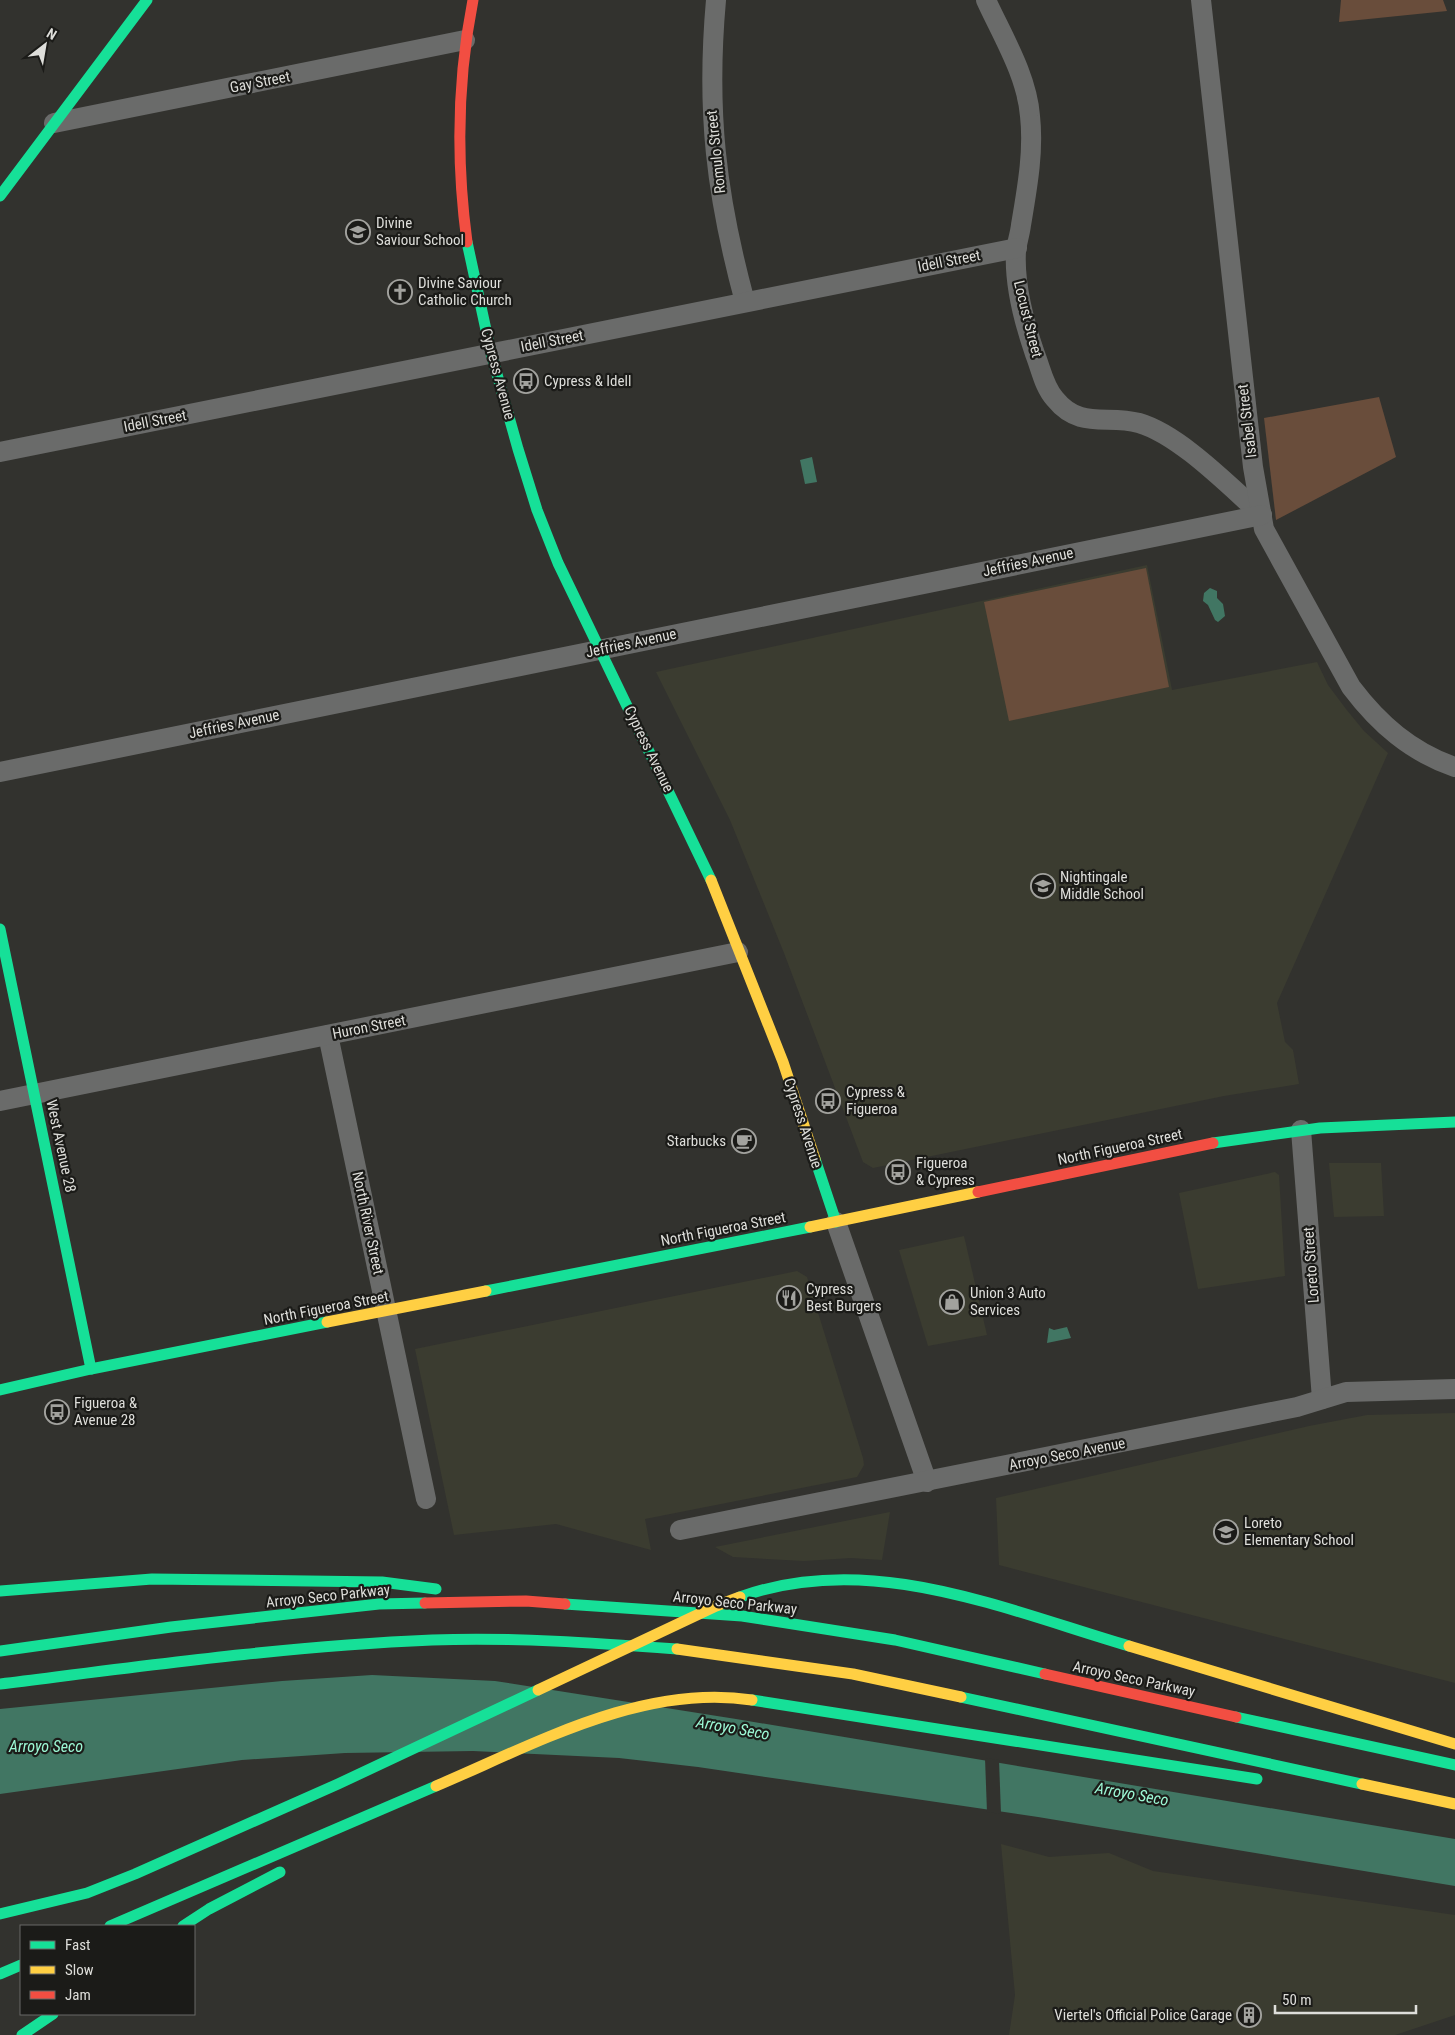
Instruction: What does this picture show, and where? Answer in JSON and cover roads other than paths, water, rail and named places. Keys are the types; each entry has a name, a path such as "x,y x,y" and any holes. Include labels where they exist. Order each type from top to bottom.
{"main road":[{"path":"0,196 146,0"},
{"name":"Cypress Avenue","path":"473,0 460,92 458,149 462,205 468,249 491,353 537,510 558,563 704,864 783,1062 836,1222"},
{"name":"West Avenue 28","path":"0,929 91,1369"},
{"name":"North Figueroa Street","path":"0,1390 91,1369 836,1222 1239,1138 1301,1130 1396,1122 1455,1122"},
{"path":"0,1591 152,1579 382,1582 526,1601"},
{"path":"0,1914 87,1893 182,1854 338,1784 716,1606 783,1585 821,1579 859,1579 906,1583 926,1587 1455,1744"},
{"name":"Arroyo Seco Parkway","path":"0,1650 171,1627 378,1604 526,1601 742,1616 895,1640 1073,1682 1455,1765"},
{"path":"0,1684 257,1651 433,1640 579,1642 682,1649 853,1674 1455,1804"},
{"path":"112,1925 549,1738 622,1710 679,1698 734,1697 1272,1781"},
{"path":"1349,1793 1455,1810"},
{"path":"316,1850 360,1820"},
{"path":"185,1925 209,1909 292,1865"},
{"path":"0,1909 29,1908"},
{"path":"0,1974 20,1965"},
{"path":"22,2035 52,2015"}],"street":[{"name":"Romulo Street","path":"716,0 711,91 713,141 728,239 744,302"},
{"name":"Locust Street","path":"986,0 1027,91 1030,115 1030,167 1017,248 1016,266 1019,292 1031,342 1047,387 1054,399 1066,410 1080,417 1095,421 1136,422 1154,428 1176,441 1262,515"},
{"name":"Isabel Street","path":"1201,0 1252,457 1264,529 1351,688 1368,710 1388,729 1414,748 1455,767"},
{"name":"Gay Street","path":"54,123 466,40"},
{"name":"Idell Street","path":"0,452 1017,248"},
{"name":"Jeffries Avenue","path":"0,772 1262,515"},
{"name":"Huron Street","path":"0,1100 738,952"},
{"name":"North River Street","path":"328,1035 426,1499"},
{"name":"Loreto Street","path":"1301,1130 1322,1399"},
{"name":"Cypress Avenue","path":"836,1222 928,1482"},
{"name":"Arroyo Seco Avenue","path":"680,1530 1288,1409 1346,1392 1455,1389"}],"water":[{"path":"812,457 817,482 805,484 800,460"},
{"path":"1210,588 1217,591 1217,598 1223,604 1225,616 1218,622 1215,620 1208,605 1203,601 1204,593"},
{"path":"1067,1327 1071,1338 1047,1343 1049,1328 1054,1330"},
{"name":"Arroyo Seco","path":"372,1675 495,1681 736,1719 1455,1839 1455,1886 1038,1817 698,1767 619,1758 473,1751 345,1753 242,1760 0,1794 0,1709 282,1681"}],"place":[{"name":"Divine Saviour School","path":"358,232"},
{"name":"Divine Saviour Catholic Church","path":"400,292"},
{"name":"Cypress & Idell","path":"526,381"},
{"name":"Nightingale Middle School","path":"1043,886"},
{"name":"Cypress & Figueroa","path":"828,1101"},
{"name":"Starbucks","path":"744,1141"},
{"name":"Figueroa & Cypress","path":"898,1172"},
{"name":"Cypress Best Burgers","path":"789,1298"},
{"name":"Union 3 Auto Services","path":"952,1302"},
{"name":"Figueroa & Avenue 28","path":"57,1412"},
{"name":"Loreto Elementary School","path":"1226,1532"},
{"name":"Viertel's Official Police Garage","path":"1249,2015"}]}
